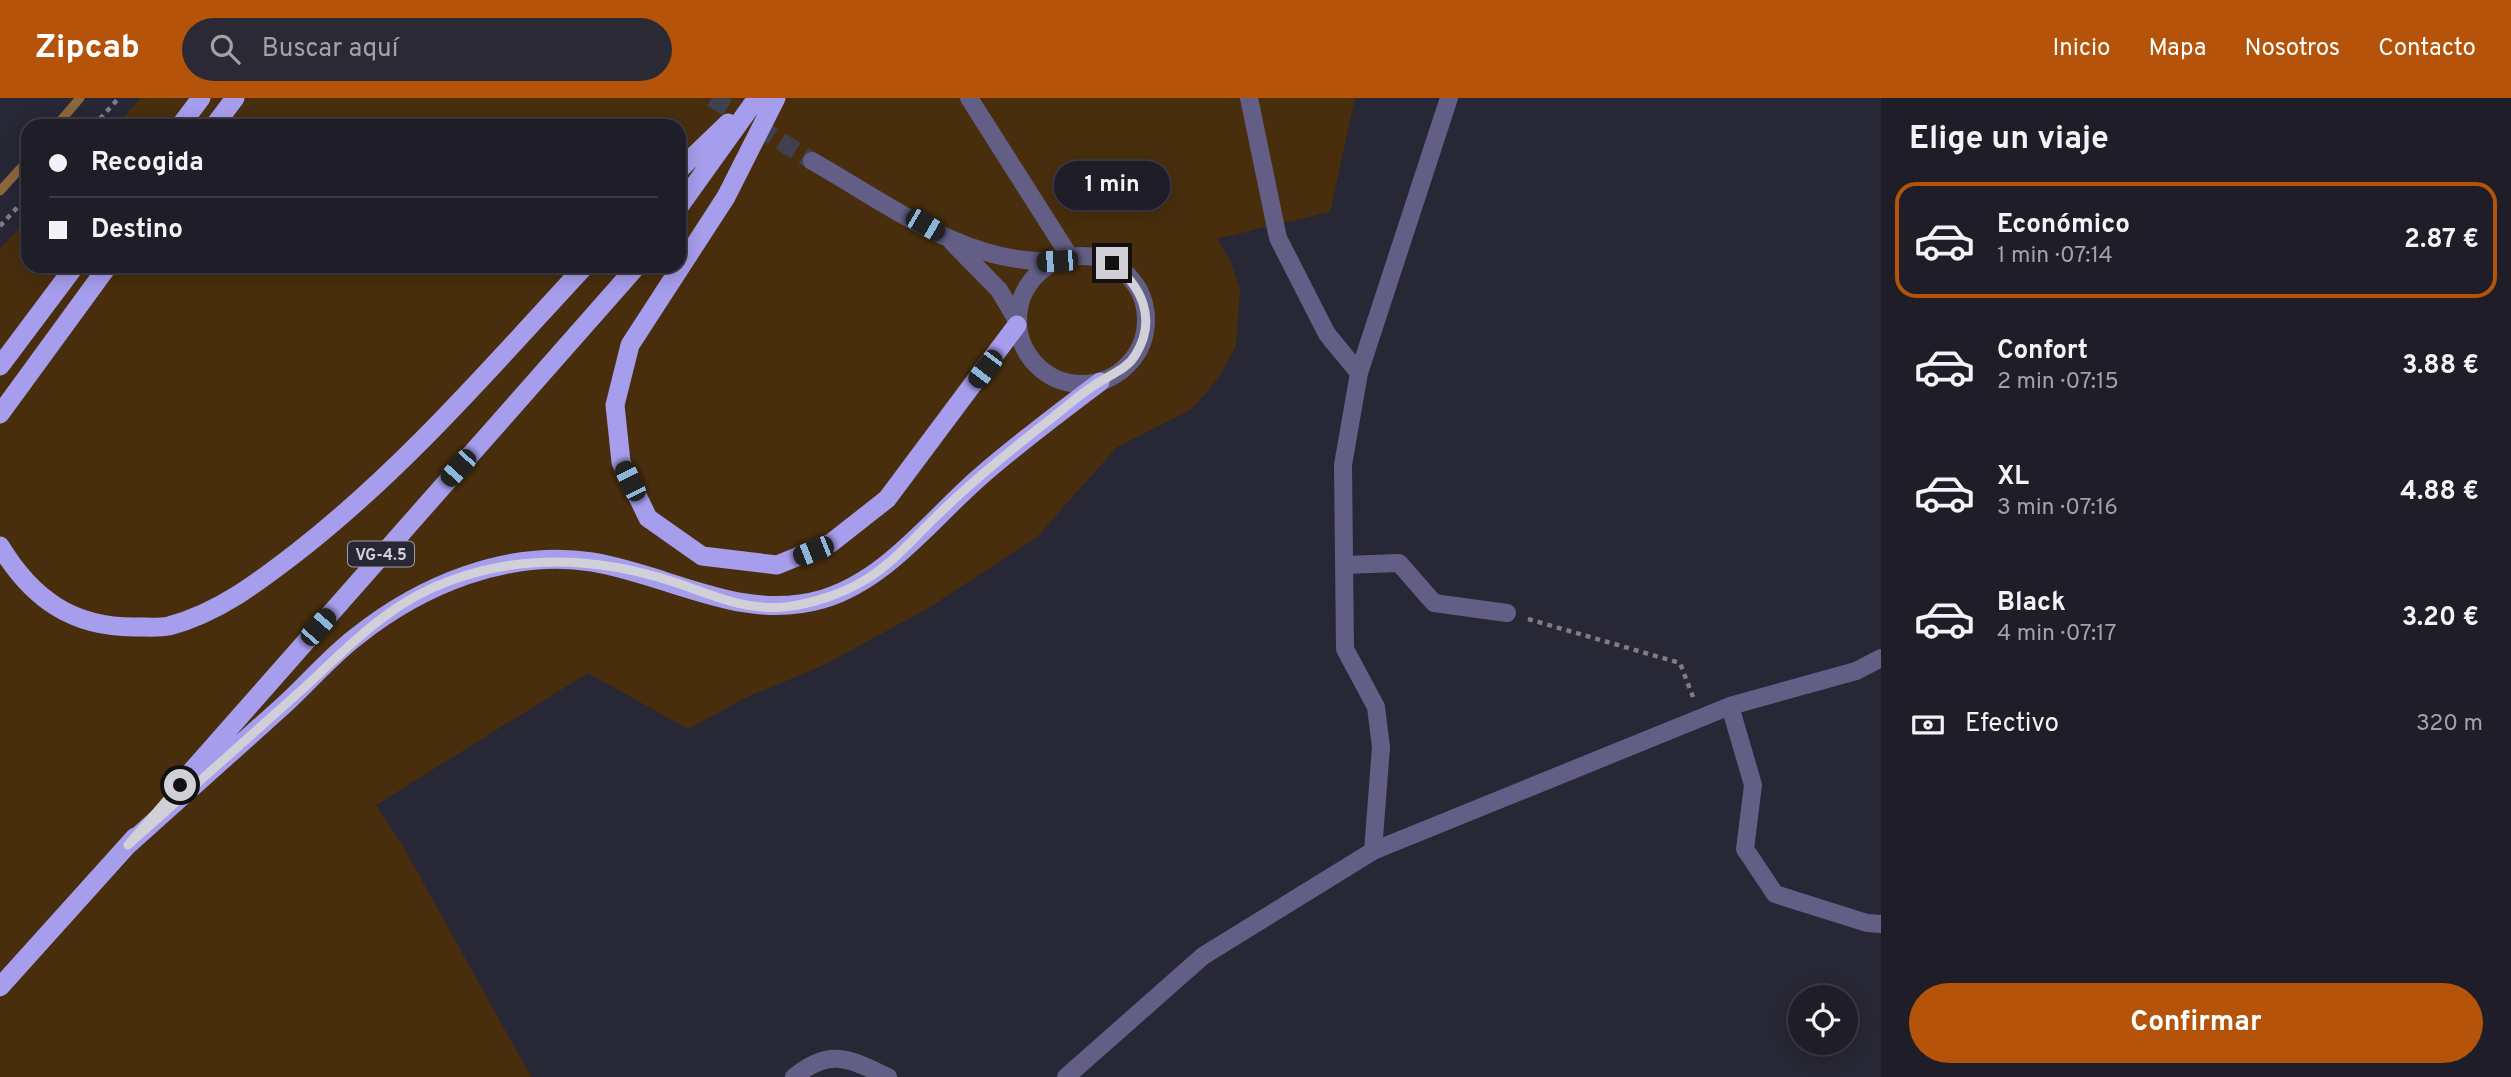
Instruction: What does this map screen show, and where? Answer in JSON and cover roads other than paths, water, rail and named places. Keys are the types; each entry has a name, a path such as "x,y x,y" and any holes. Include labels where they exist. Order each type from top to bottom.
{"highway":[{"path":"185,119 201,98"},
{"path":"219,119 235,98"},
{"path":"686,163 755,98"},
{"path":"686,197 755,98"},
{"path":"686,259 726,197 776,98"},
{"path":"0,366 70,273"},
{"path":"0,414 103,273"},
{"path":"0,545 18,574 49,603 83,620 123,627 166,627 210,611 251,588 348,512 447,415 579,273"},
{"name":"VG-4.5","path":"0,987 631,273"},
{"path":"677,273 631,345 615,405 621,462 648,518 702,556 777,565 831,543 887,499 1017,322"},
{"path":"128,845 307,685 354,639 403,602 450,580 485,570 546,560 590,562 634,571 715,598 749,606 784,607 824,598 865,581 980,476 1100,382"}],"street":[{"path":"969,98 1063,259"},
{"path":"1250,98 1278,238 1327,334 1359,373"},
{"path":"1373,851 1381,747 1376,706 1345,649 1343,465 1359,373 1448,98"},
{"path":"812,161 947,237 1020,260 1091,257 1112,263 1129,276 1141,295 1146,315 1144,337 1135,357 1120,372 1100,382 1071,382 1044,372 1030,358 1017,322 999,290 947,237"},
{"path":"1017,322 1028,285 1041,271 1063,259"},
{"path":"1344,565 1399,563 1434,603 1507,613"},
{"path":"1066,1077 1203,956 1373,851 1701,717 1730,706 1856,670 1881,658"},
{"path":"1730,706 1753,785 1745,849 1775,894 1867,923 1881,924"},
{"path":"794,1077 811,1064 845,1058 888,1077"}],"waterway":[{"path":"62,119 80,98"},
{"path":"0,191 21,168"}],"tunnel":[{"path":"712,98 812,161"}]}
